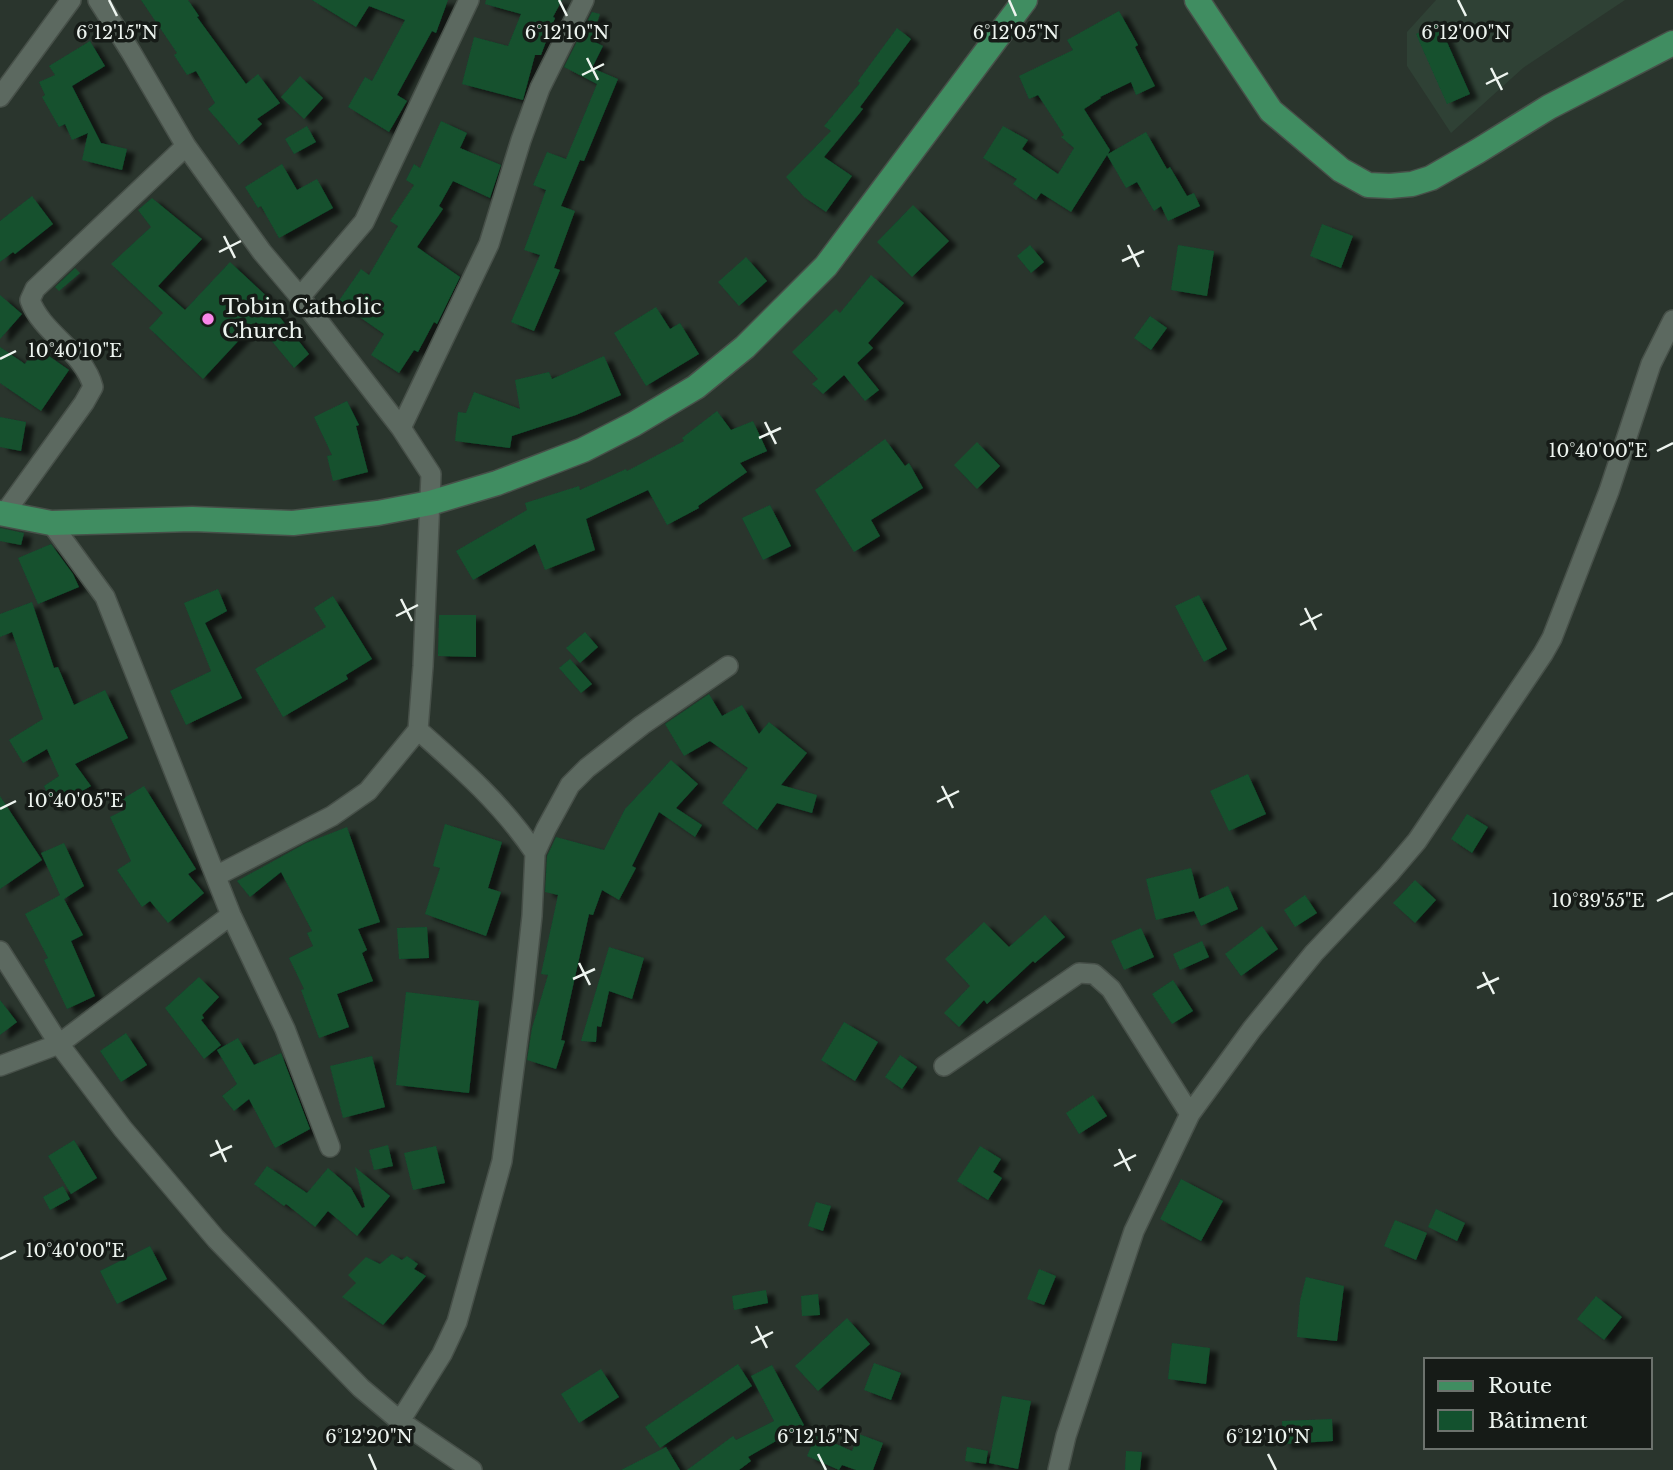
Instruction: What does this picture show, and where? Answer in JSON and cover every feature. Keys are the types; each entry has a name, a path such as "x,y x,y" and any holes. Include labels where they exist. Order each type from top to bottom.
{"main road":[{"path":"2,513 51,523 192,519 293,523 378,513 430,503 497,483 583,450 634,424 696,387 745,347 827,266 1024,0"},
{"path":"1197,0 1272,111 1342,170 1368,185 1412,184 1431,178 1549,107 1673,43"}],"street":[{"path":"0,97 71,0"},
{"path":"98,0 186,146 262,252 401,428 431,474 424,666 418,730 368,791 332,816 216,876"},
{"path":"300,298 363,222 468,0"},
{"path":"401,428 489,244 540,88 584,0"},
{"path":"2,513 93,387 89,374 81,363 34,312 30,300 35,289 186,146"},
{"path":"1058,1470 1066,1436 1134,1231 1190,1114 1252,1029 1314,953 1388,876 1417,841 1543,654 1552,638 1609,491 1651,364 1673,320"},
{"path":"51,523 104,597 231,915 285,1029 331,1147"},
{"path":"400,1421 442,1354 457,1322 502,1161 532,916 535,853 570,785 587,768 642,725 728,666"},
{"path":"418,730 504,811 535,853"},
{"path":"0,1066 59,1044 231,915"},
{"path":"0,951 59,1044 123,1129 216,1239 361,1388 400,1421 472,1470"},
{"path":"944,1066 1079,973 1094,974 1111,989 1190,1114"}],"shaded area":[{"path":"1436,0 1625,0 1523,68 1451,133 1407,66 1407,32"}],"building":[{"path":"141,0 188,0 199,16 197,17 246,84 258,74 280,103 257,119 262,124 239,145 208,109 215,103 196,71 187,75 174,55 177,53"},
{"path":"312,0 448,0 436,33 432,31 397,95 407,101 389,132 348,107 365,77 372,81 405,20 369,6 356,27"},
{"path":"486,0 562,0 553,17 555,18 541,55 535,55 523,100 462,84 474,37 508,46 521,14 485,4"},
{"path":"1119,11 1138,45 1135,47 1155,86 1136,95 1131,82 1100,97 1084,109 1110,150 1108,154 1146,132 1167,169 1170,167 1187,196 1194,193 1200,206 1168,221 1161,206 1154,211 1137,182 1126,188 1107,155 1071,212 1041,193 1036,200 1013,184 1017,179 983,158 1003,126 1028,140 1022,149 1058,174 1074,148 1061,137 1064,135 1038,95 1029,99 1019,76 1073,50 1067,40"},
{"path":"592,12 600,14 591,40 603,46 592,68 618,79 584,161 580,160 561,206 575,211 554,268 560,270 534,331 511,322 540,255 524,250 546,190 533,185 547,152 566,159 597,84 564,67"},
{"path":"1439,24 1470,94 1447,104 1416,34"},
{"path":"897,28 911,39 860,107 863,109 824,157 852,176 826,212 804,197 786,177 831,131 824,126 860,83 858,81"},
{"path":"90,41 105,66 72,86 101,143 127,149 122,170 82,160 88,133 72,140 65,124 59,127 42,97 45,95 39,82 55,75 49,66"},
{"path":"300,76 323,98 304,119 281,97"},
{"path":"441,121 467,133 460,148 501,165 490,198 453,181 439,206 443,209 417,247 460,277 437,324 434,322 418,352 414,350 399,373 371,355 384,334 338,302 361,269 369,275 398,226 390,221 414,185 406,180 414,164 420,168"},
{"path":"307,126 316,142 294,154 285,139"},
{"path":"282,164 297,190 317,179 333,208 279,238 261,206 258,208 245,187"},
{"path":"32,196 53,224 15,254 13,252 0,262 0,221"},
{"path":"152,198 202,239 158,286 185,310 230,262 274,303 271,306 309,354 294,368 256,322 203,379 149,328 163,313 111,264 151,227 138,210"},
{"path":"913,205 949,241 912,277 877,242"},
{"path":"1322,224 1353,236 1341,268 1310,256"},
{"path":"1030,245 1044,262 1031,273 1017,256"},
{"path":"1178,245 1214,251 1207,296 1171,290"},
{"path":"746,257 767,281 739,306 718,282"},
{"path":"75,268 80,273 59,291 55,287"},
{"path":"871,275 904,303 868,343 873,348 857,363 879,390 865,401 844,375 823,394 812,384 818,379 792,352 836,309 840,313"},
{"path":"0,295 22,314 0,339"},
{"path":"656,307 670,329 680,323 699,354 646,386 614,333"},
{"path":"1150,316 1167,328 1151,350 1134,338"},
{"path":"0,347 25,364 36,347 69,370 41,411 0,383"},
{"path":"604,356 621,395 576,415 512,436 510,448 455,441 458,412 466,413 474,392 520,409 515,380 549,372 552,379"},
{"path":"347,401 359,425 356,426 368,472 333,481 327,456 332,455 314,417"},
{"path":"717,411 731,430 753,421 767,451 740,463 747,472 698,506 699,508 667,525 648,490 586,519 595,550 545,570 535,544 473,580 456,551 527,510 525,503 579,486 580,490 626,469 627,471 684,441 682,438"},
{"path":"0,417 26,422 21,451 0,447"},
{"path":"885,439 905,466 909,463 923,488 871,520 880,536 854,552 815,490"},
{"path":"977,442 1000,466 977,489 954,465"},
{"path":"770,505 791,546 763,560 742,518"},
{"path":"0,528 24,533 21,545 0,541"},
{"path":"51,544 79,587 38,604 18,558"},
{"path":"218,589 227,611 205,623 242,698 186,725 170,691 211,671 184,603"},
{"path":"1199,595 1227,649 1204,662 1175,606"},
{"path":"333,596 372,659 346,675 348,679 283,717 255,669 326,627 314,608"},
{"path":"32,602 54,668 58,667 74,705 105,690 128,738 75,764 91,786 54,807 44,786 59,776 47,749 23,763 9,740 43,719 12,632 0,637 0,614"},
{"path":"439,615 476,615 476,657 438,656"},
{"path":"585,632 598,647 580,663 566,648"},
{"path":"570,659 592,684 581,693 559,668"},
{"path":"709,694 722,716 742,705 759,734 769,722 807,753 781,785 817,795 812,813 777,803 757,830 722,803 748,768 710,741 684,756 665,724"},
{"path":"671,760 698,784 676,808 702,825 695,837 659,812 632,866 636,868 619,900 602,890 593,915 589,914 561,1040 565,1041 556,1069 527,1060 532,1028 548,975 541,974 558,895 545,892 547,856 556,837 604,850 625,809"},
{"path":"1248,774 1266,814 1229,831 1210,791"},
{"path":"144,786 196,869 188,874 204,893 168,923 150,901 142,907 117,870 131,861 110,817 124,810 119,801"},
{"path":"0,796 42,860 0,889"},
{"path":"1467,814 1488,827 1472,853 1451,839"},
{"path":"445,824 502,842 488,888 501,892 486,936 425,914 440,868 433,866"},
{"path":"347,827 380,922 358,929 367,950 362,953 373,981 337,994 349,1027 319,1038 301,990 304,989 289,958 313,946 307,933 312,931 281,872 250,897 237,881 306,843"},
{"path":"64,843 84,886 64,899 83,935 71,941 95,996 67,1009 44,960 48,958 25,914 60,895 41,853"},
{"path":"1191,868 1199,899 1228,886 1238,909 1201,926 1194,911 1156,920 1146,879"},
{"path":"1415,880 1436,900 1415,923 1393,903"},
{"path":"1305,895 1317,913 1295,927 1284,910"},
{"path":"1045,915 1065,937 1035,963 1033,961 987,1004 984,1000 959,1027 944,1013 970,986 945,959 984,922 1009,947"},
{"path":"1262,926 1278,949 1241,976 1225,954"},
{"path":"427,927 429,958 399,959 397,928"},
{"path":"1141,928 1154,957 1124,970 1111,941"},
{"path":"1202,941 1209,957 1180,970 1173,954"},
{"path":"609,947 644,958 632,999 609,991 601,1027 597,1026 596,1042 581,1041"},
{"path":"199,977 219,997 202,1015 204,1018 201,1020 221,1045 204,1059 165,1008"},
{"path":"1173,980 1193,1011 1172,1024 1152,994"},
{"path":"406,992 479,1001 469,1093 396,1085"},
{"path":"0,1000 17,1022 0,1035"},
{"path":"844,1022 878,1042 855,1081 821,1060"},
{"path":"126,1033 147,1065 121,1082 100,1051"},
{"path":"238,1038 254,1065 281,1053 310,1129 275,1148 249,1099 234,1111 222,1096 237,1084 217,1050"},
{"path":"900,1055 917,1067 902,1089 885,1077"},
{"path":"372,1056 385,1107 343,1118 330,1066"},
{"path":"1093,1095 1107,1116 1079,1134 1066,1113"},
{"path":"74,1140 97,1178 71,1194 48,1156"},
{"path":"388,1145 393,1166 374,1170 369,1150"},
{"path":"436,1146 445,1183 413,1190 404,1153"},
{"path":"980,1146 1001,1159 993,1172 1002,1178 988,1200 957,1181"},
{"path":"267,1166 307,1193 328,1168 351,1188 362,1208 365,1207 355,1167 390,1196 357,1236 328,1211 315,1227 254,1184"},
{"path":"1181,1179 1223,1201 1201,1241 1160,1219"},
{"path":"63,1186 70,1199 50,1210 43,1197"},
{"path":"816,1202 831,1206 823,1231 808,1226"},
{"path":"1436,1209 1465,1223 1457,1241 1428,1227"},
{"path":"1395,1220 1427,1233 1416,1260 1384,1246"},
{"path":"150,1246 167,1279 117,1304 100,1271"},
{"path":"392,1254 402,1260 407,1256 418,1264 414,1269 426,1276 383,1325 342,1297 356,1283 348,1275 366,1257 380,1264"},
{"path":"1039,1269 1056,1276 1044,1305 1027,1299"},
{"path":"1306,1277 1344,1286 1337,1341 1297,1337 1300,1301"},
{"path":"766,1290 768,1303 734,1310 732,1296"},
{"path":"818,1294 820,1315 802,1316 801,1296"},
{"path":"1596,1296 1622,1317 1604,1340 1577,1319"},
{"path":"847,1318 870,1344 818,1391 795,1366"},
{"path":"1172,1343 1210,1348 1206,1384 1168,1379"},
{"path":"874,1363 901,1373 891,1400 864,1390"},
{"path":"738,1364 752,1386 660,1448 645,1427"},
{"path":"772,1365 804,1425 748,1457 751,1461 739,1470 687,1470 733,1436 736,1440 774,1421 751,1376"},
{"path":"601,1369 619,1397 579,1423 561,1394"},
{"path":"1002,1396 1031,1401 1018,1469 989,1463"},
{"path":"1332,1419 1333,1441 1283,1444 1282,1421"},
{"path":"859,1434 883,1443 873,1470 856,1470 842,1465 839,1470 807,1456 816,1435 852,1451"},
{"path":"666,1447 680,1470 621,1470"},
{"path":"967,1447 988,1451 986,1464 965,1461"},
{"path":"1126,1451 1142,1452 1140,1470 1125,1470"}],"place":[{"name":"Tobin Catholic Church","path":"208,319"}]}
